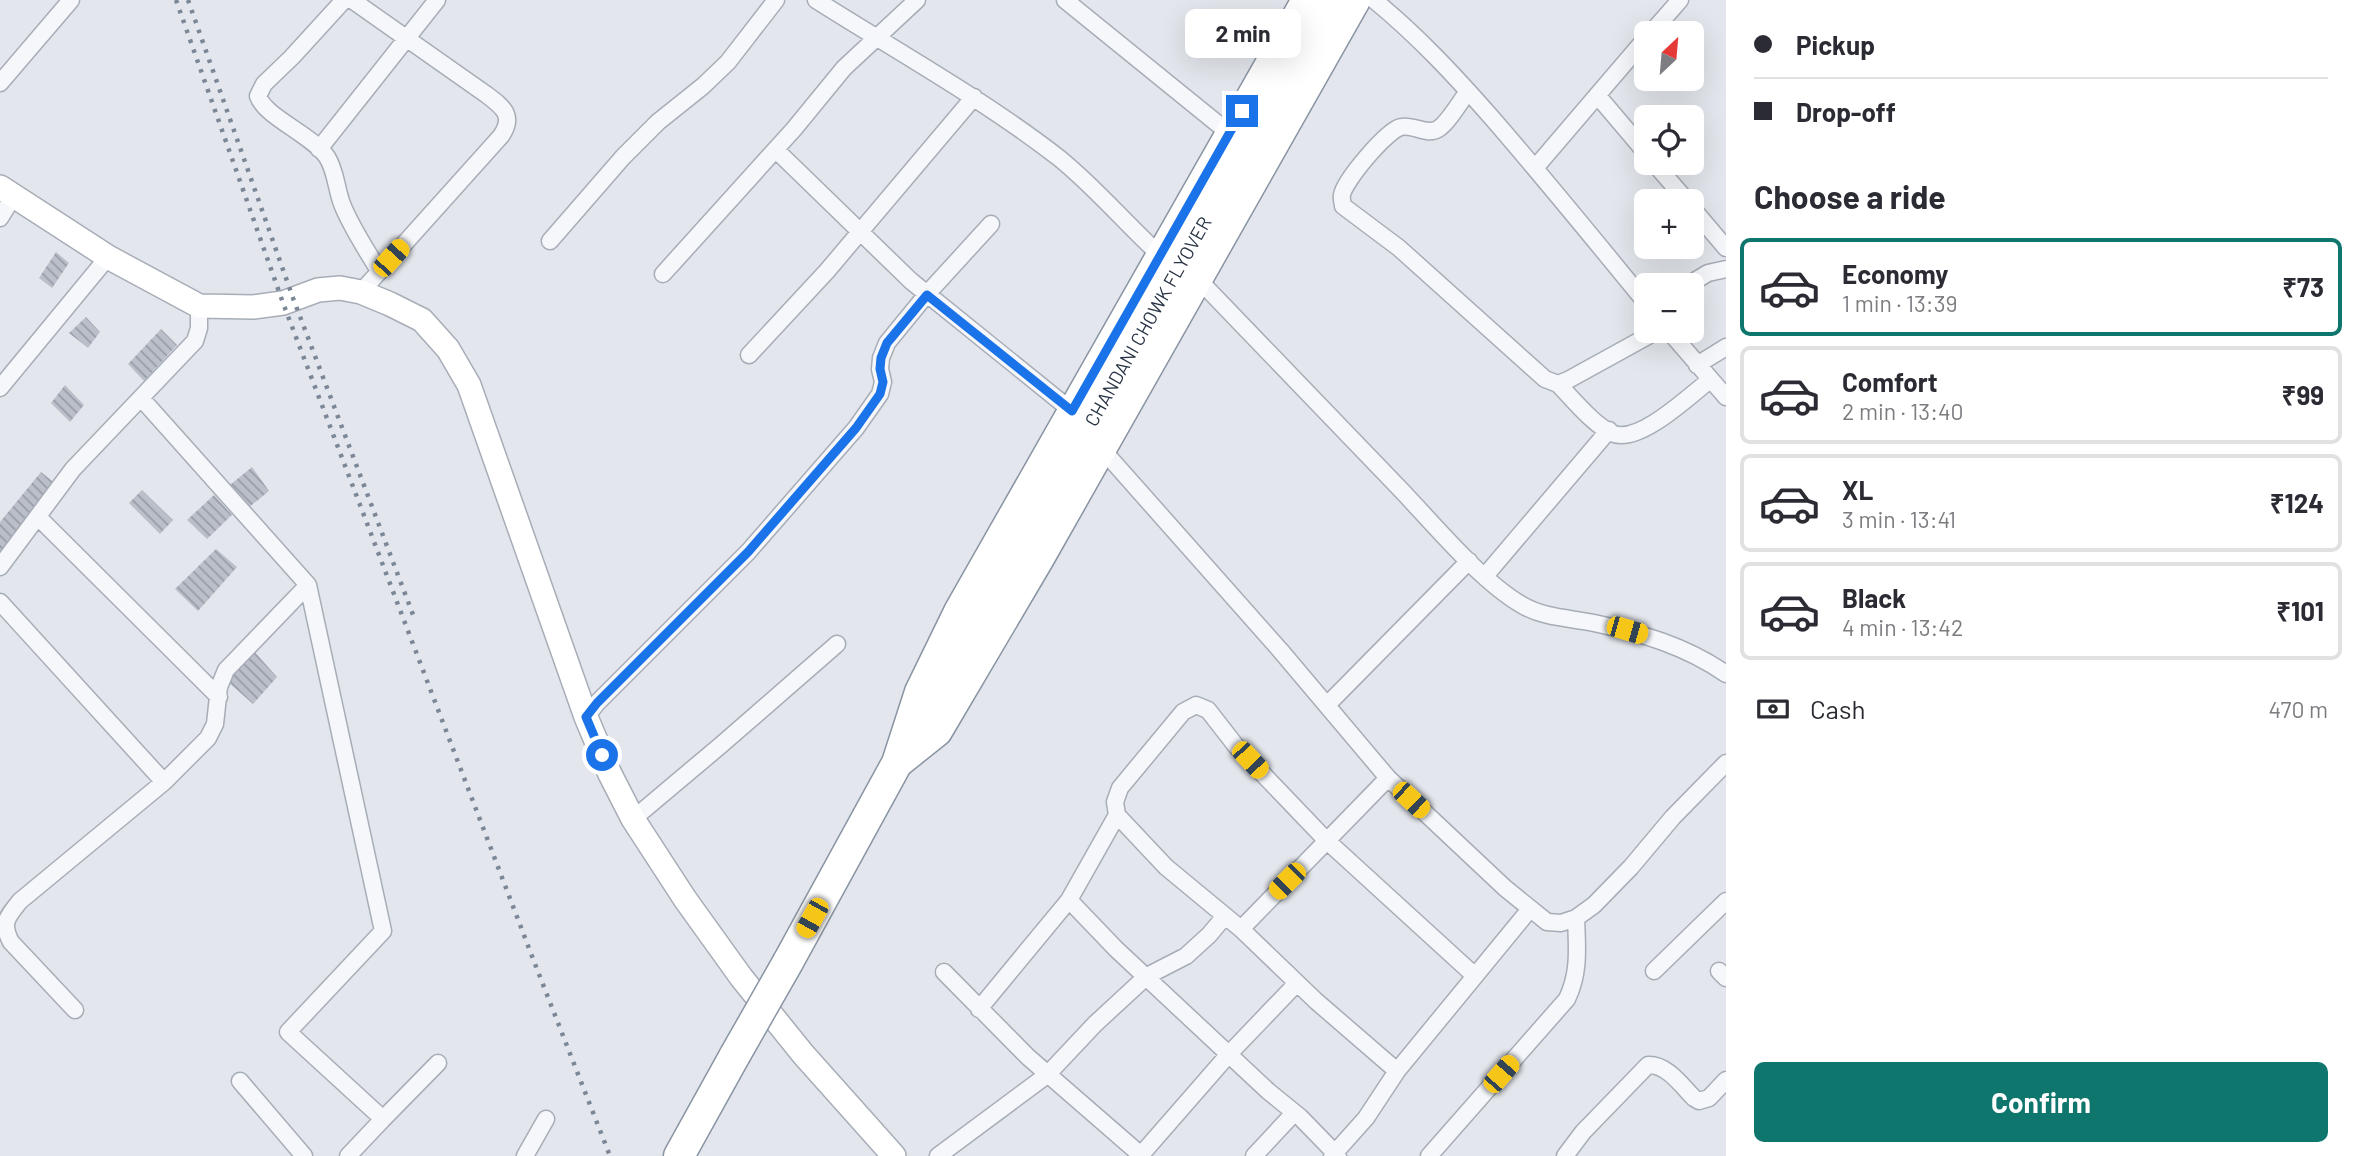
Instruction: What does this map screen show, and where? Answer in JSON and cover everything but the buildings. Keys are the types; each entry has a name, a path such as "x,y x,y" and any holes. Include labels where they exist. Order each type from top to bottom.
{"highway":[{"path":"679,1156 897,763 920,692 959,612 1307,0"},
{"path":"897,763 937,731 1355,0"}],"main road":[{"name":"CHANDANI CHOWK FLYOVER","path":"897,763 1328,0"},
{"path":"6,192 108,257 199,306 253,307 283,303 318,290 340,288 361,292 422,320 448,349 469,385 586,717 633,819 685,899 741,977 803,1054 894,1156"}],"street":[{"path":"0,83 71,0"},
{"path":"344,0 264,85 258,96 261,105 299,131 319,149 333,169 343,205 379,271"},
{"path":"352,0 502,107 507,118 507,128 361,292"},
{"path":"319,149 437,0"},
{"path":"550,241 630,150 658,122 728,62 776,0"},
{"path":"816,0 974,97 1062,160 1160,255"},
{"path":"663,274 776,150 844,68 917,0"},
{"path":"1065,0 1230,133"},
{"path":"1374,0 1419,39 1468,91 1634,288"},
{"path":"1661,21 1679,0"},
{"path":"1535,168 1634,52"},
{"path":"1468,91 1439,129 1428,132 1414,127 1401,127 1390,133 1347,182 1342,195 1343,206 1399,248 1526,364 1545,379 1558,383 1583,410 1615,434 1642,430 1710,380"},
{"path":"1597,95 1634,138"},
{"path":"749,355 861,232 974,97"},
{"path":"776,150 927,295 1072,411"},
{"path":"1664,175 1677,189"},
{"path":"0,218 6,192"},
{"path":"1704,222 1726,248"},
{"path":"586,717 748,552 856,428 880,394 883,382 881,358 887,343 991,223"},
{"path":"0,388 108,257"},
{"path":"1704,275 1726,269"},
{"path":"1197,278 1469,561 1509,596 1542,614 1662,640 1726,674"},
{"path":"0,567 73,469 195,341 199,328 199,306"},
{"path":"1558,383 1635,343"},
{"path":"1679,343 1726,397"},
{"path":"1697,365 1726,346"},
{"path":"141,398 308,584 383,931 288,1032 383,1119"},
{"path":"1485,576 1609,430"},
{"path":"1101,448 1388,778 1547,922 1561,923 1576,918 1594,905 1726,762"},
{"path":"37,517 219,698"},
{"path":"1327,705 1469,561"},
{"path":"75,1010 11,942 5,922 20,901 164,782 208,738 215,724 219,687 226,670 308,584"},
{"path":"0,602 164,782"},
{"path":"633,819 837,644"},
{"path":"1398,1071 1297,983 1241,929 1166,867 1117,815 1115,802 1120,788 1183,712 1196,705 1208,710 1244,754 1326,841 1475,976"},
{"path":"1241,929 1388,778"},
{"path":"979,1009 1069,900 1117,815"},
{"path":"1069,900 1116,949 1294,1113 1335,1155 1366,1118 1398,1071 1530,909"},
{"path":"1654,971 1726,901"},
{"path":"938,1156 1047,1075 1095,1024 1147,976 1186,956 1225,916"},
{"path":"1430,1156 1567,999 1577,967 1576,918"},
{"path":"944,972 1047,1075 1141,1156 1229,1054 1297,983"},
{"path":"348,1156 438,1063"},
{"path":"1565,1156 1583,1132 1648,1065 1666,1070 1699,1101 1709,1098 1726,1080"},
{"path":"240,1082 304,1156"},
{"path":"1254,1156 1294,1113"},
{"path":"525,1156 546,1119"}],"railway":[{"path":"176,0 283,303 610,1156"},
{"path":"188,0 293,298 415,620"}],"route":[{"path":"602,755 586,717 748,552 856,428 880,394 883,382 881,358 887,343 927,295 1072,411 1242,111"}]}
